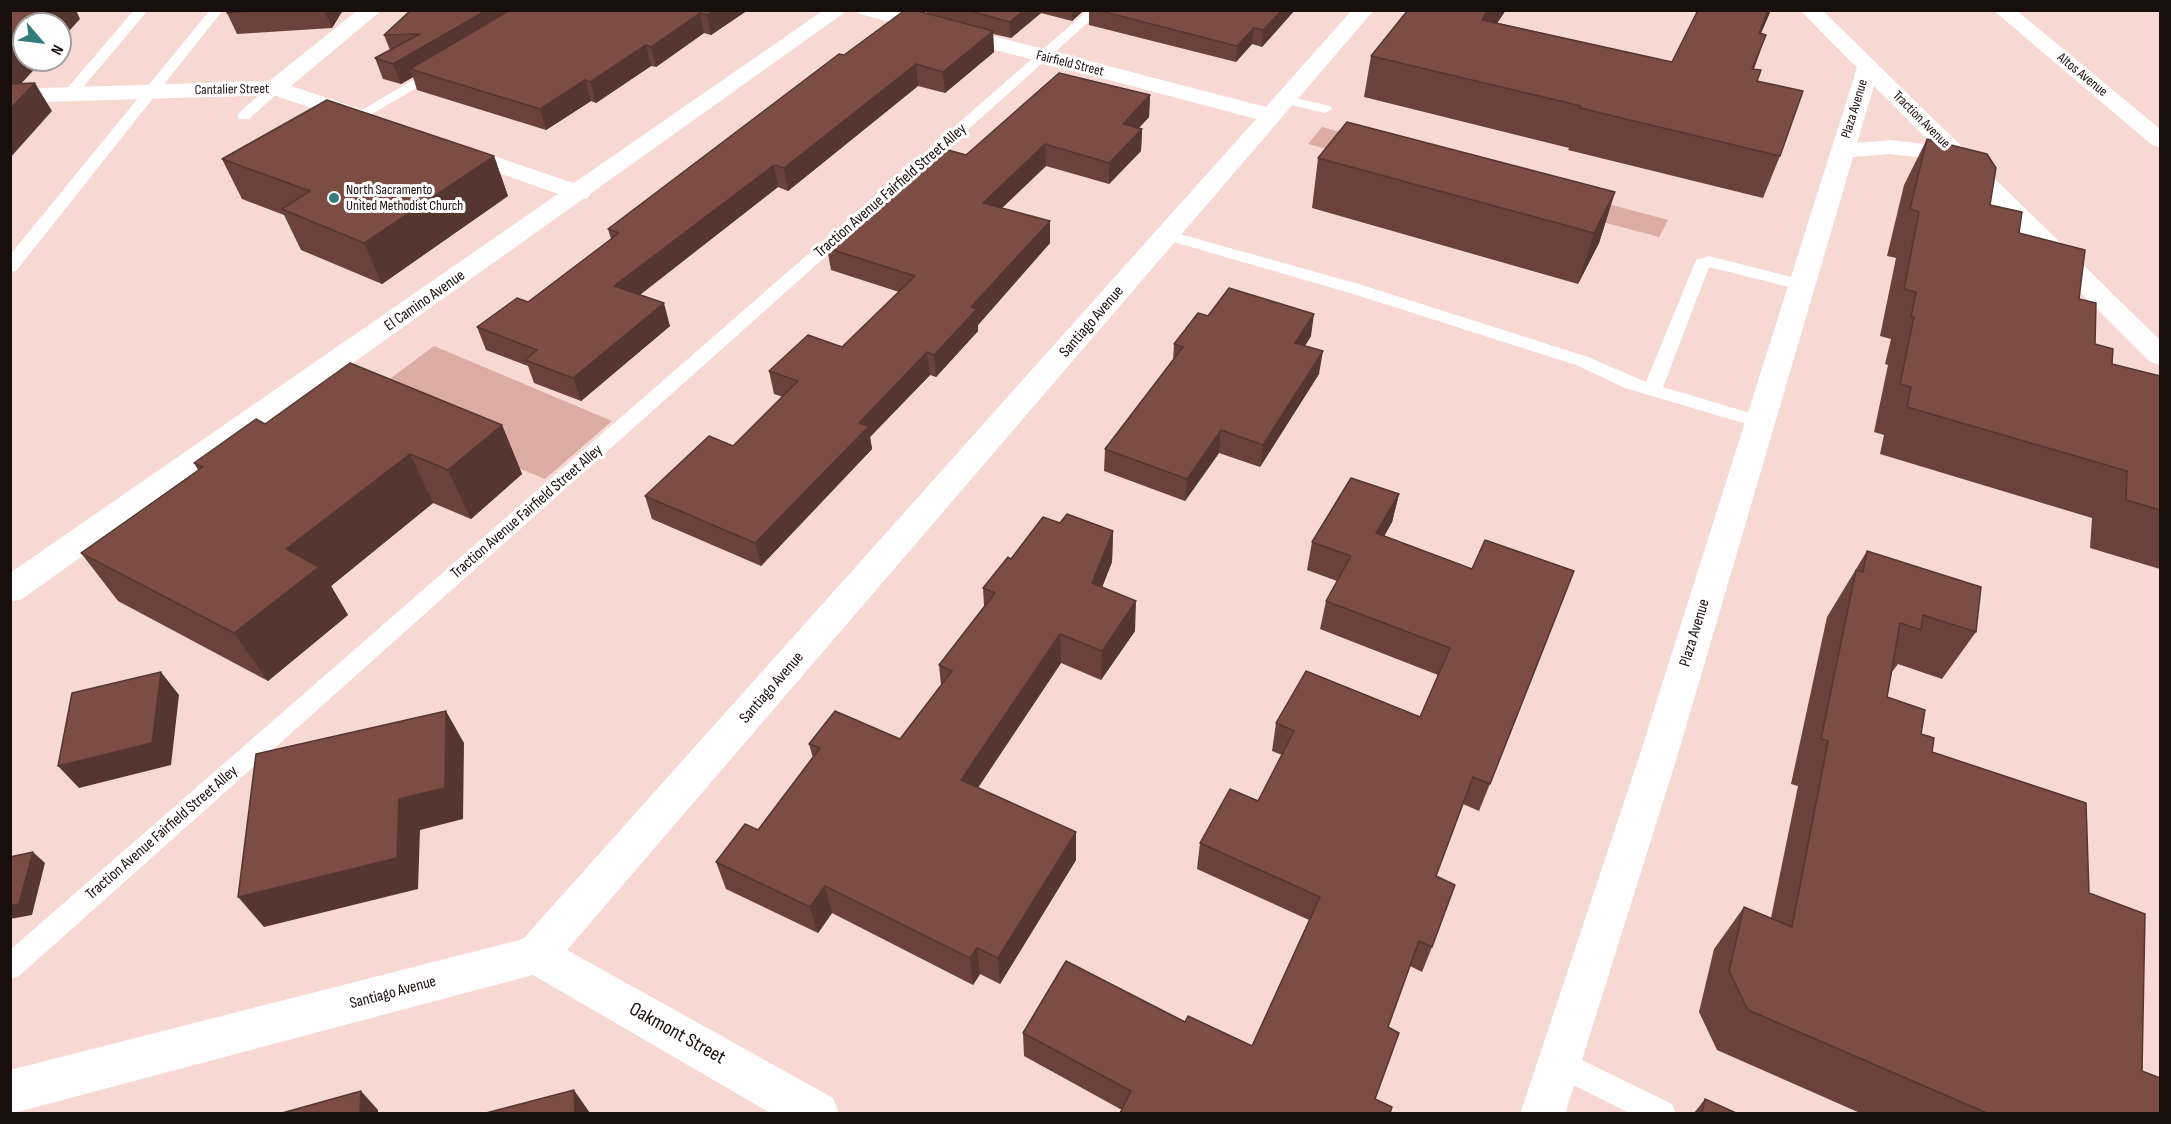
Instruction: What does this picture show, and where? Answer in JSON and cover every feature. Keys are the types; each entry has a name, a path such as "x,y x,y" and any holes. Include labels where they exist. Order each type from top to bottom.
{"street":[{"path":"275,88 372,10"},
{"name":"El Camino Avenue","path":"10,590 838,10"},
{"name":"Fairfield Street","path":"867,10 1043,57 1280,108"},
{"name":"Santiago Avenue","path":"10,1092 536,956 1364,10"},
{"name":"Traction Avenue","path":"1810,10 2160,356"},
{"name":"Altos Avenue","path":"2003,10 2160,140"},
{"name":"Plaza Avenue","path":"1542,1113 1659,754 1868,67"},
{"name":"Cantalier Street","path":"10,96 275,88 380,124"},
{"path":"436,143 579,193"},
{"name":"Plaza Avenue","path":"1842,151 1890,147 1957,155"},
{"name":"Oakmont Street","path":"536,956 817,1113"}],"lane":[{"path":"70,94 142,10"},
{"path":"10,267 217,10"},
{"name":"Traction Avenue Fairfield Street Alley","path":"10,967 1096,10"},
{"path":"328,134 451,63"},
{"path":"244,116 275,88"},
{"path":"1280,108 1325,109"},
{"path":"1168,236 1356,289 1559,353 1632,384 1760,422"},
{"path":"1652,390 1702,264 1709,261 1801,285"},
{"path":"1559,1063 1662,1113"}],"shaded area":[{"path":"1322,127 1668,220 1659,237 1308,144"},
{"path":"434,346 612,421 545,479 359,402"}],"building":[{"path":"10,10 48,10 46,12 12,12 12,47 10,49"},
{"path":"229,10 268,10 227,13"},
{"path":"411,10 487,10 393,64 375,58 420,34 384,35"},
{"path":"510,10 714,10 707,15 700,13 651,47 646,45 590,82 585,80 540,109 410,69"},
{"path":"905,10 914,10 993,31 943,72 916,64 784,168 774,165 614,286 664,303 573,378 525,360 537,350 477,327 517,298 528,302 619,233 608,229 839,54 844,55"},
{"path":"966,10 1024,10 1010,22"},
{"path":"1097,10 1282,10 1263,30 1254,28 1237,46"},
{"path":"1408,10 1488,10 1482,20 1672,62 1698,10 1768,10 1759,33 1766,35 1752,69 1761,70 1757,81 1803,91 1780,156 1371,56"},
{"path":"1059,73 1150,95 1123,124 1142,129 1109,163 1045,144 983,203 1050,221 971,307 977,309 934,355 927,352 859,423 869,426 755,543 645,496 709,436 733,446 798,381 769,371 808,335 842,347 915,276 827,248 941,148 966,155"},
{"path":"35,83 10,109 10,84"},
{"path":"327,100 494,156 364,243 282,209 310,191 222,159"},
{"path":"1347,122 1615,192 1594,233 1318,158"},
{"path":"1927,139 1987,154 1996,168 1990,205 2022,212 2019,233 2085,250 2079,299 2096,303 2095,344 2113,349 2112,364 2160,376 2160,510 2126,500 2127,471 1907,407 1911,387 1900,384 1914,317 1911,317 1916,292 1904,289 1919,212 1910,209"},
{"path":"1229,288 1314,314 1295,343 1323,351 1263,445 1221,430 1187,479 1105,449 1183,347 1174,344 1198,313 1208,316"},
{"path":"350,363 502,425 448,470 410,454 286,549 319,567 234,633 81,553 203,467 194,463 256,419 265,424"},
{"path":"1351,478 1399,494 1376,533 1472,569 1485,540 1574,571 1490,784 1473,777 1436,876 1455,885 1432,947 1419,941 1388,1027 1399,1033 1375,1099 1392,1107 1390,1113 1120,1113 1131,1091 1023,1033 1066,961 1185,1022 1188,1016 1252,1046 1320,897 1200,843 1230,789 1258,801 1294,731 1276,723 1306,671 1420,717 1450,648 1326,601 1351,556 1312,542"},
{"path":"1067,514 1113,531 1092,583 1136,601 1102,651 1060,634 961,780 1076,832 998,958 977,948 970,958 825,886 810,907 716,862 745,824 758,830 820,748 809,744 835,711 900,739 952,671 939,665 995,593 983,588 1008,557 1011,559 1043,517 1060,523"},
{"path":"1867,551 1981,587 1976,632 1923,615 1921,630 1900,623 1887,697 1925,710 1921,734 1934,738 1932,752 2086,803 2089,893 2145,914 2142,1071 2160,1078 2160,1113 1987,1113 1748,1010 1729,971 1744,907 1792,927 1828,741 1821,739 1856,570 1863,572"},
{"path":"161,672 152,743 58,766 72,693"},
{"path":"446,711 445,788 399,799 397,858 238,897 256,754"},
{"path":"33,852 19,904 10,906 10,857"},
{"path":"574,1090 575,1113 486,1113"},
{"path":"361,1091 360,1113 282,1113"},
{"path":"1705,1099 1736,1113 1702,1113"}],"place":[{"name":"North Sacramento United Methodist Church","path":"334,198"}]}
